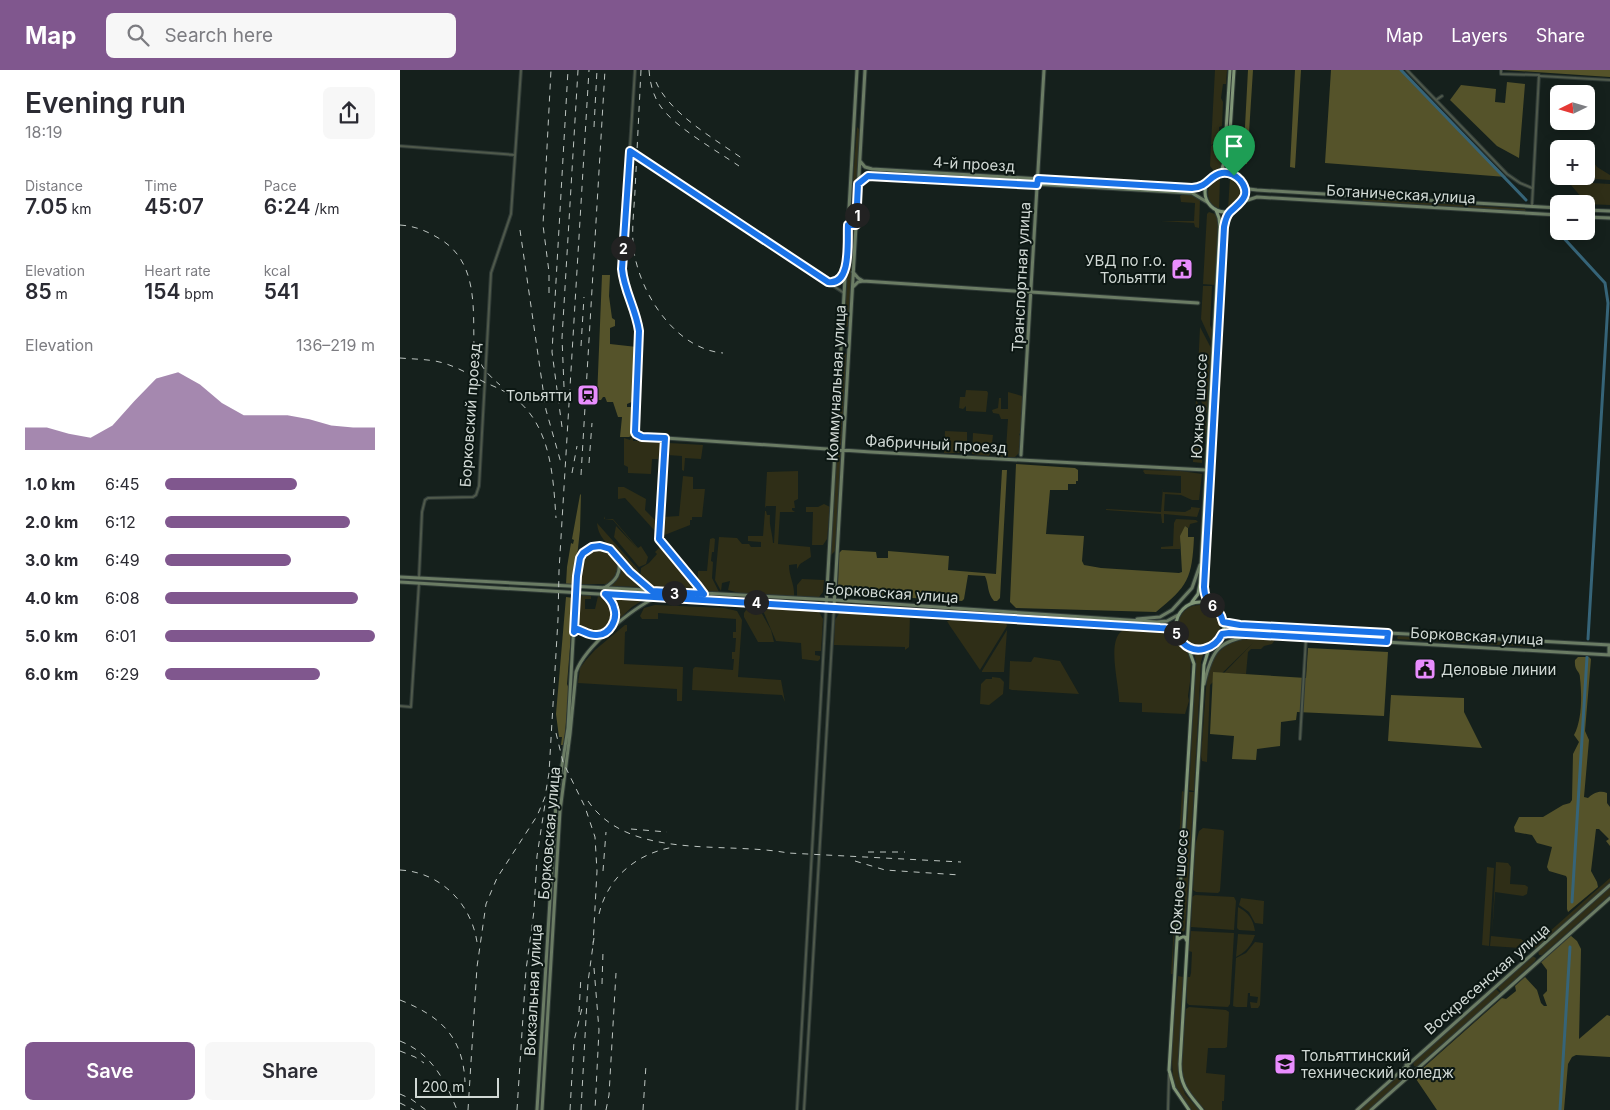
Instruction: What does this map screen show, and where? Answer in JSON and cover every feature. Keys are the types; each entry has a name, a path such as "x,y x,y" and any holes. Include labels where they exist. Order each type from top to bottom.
{"main road":[{"name":"Коммунальная улица","path":"826,607 858,70"},
{"name":"Коммунальная улица","path":"834,607 865,70"},
{"name":"Транспортная улица","path":"1021,455 1044,70"},
{"path":"1230,70 1224,162 1222,169 1208,182 1205,191 1207,202 1216,210 1231,211 1242,202 1244,194 1243,186 1234,176 1228,162 1234,70"},
{"path":"854,125 862,126"},
{"name":"4-й проезд","path":"860,161 865,167 872,169 960,175 1192,188 1200,187 1208,182"},
{"path":"1216,174 1226,173 1234,176"},
{"name":"4-й проезд","path":"858,184 865,177 872,175 1192,194 1207,202"},
{"path":"959,180 960,175"},
{"name":"Ботаническая улица","path":"1243,186 1257,190 1550,207"},
{"path":"1307,193 1307,200"},
{"path":"1353,203 1354,196"},
{"name":"Ботаническая улица","path":"1242,202 1257,197 1550,214"},
{"path":"1528,213 1530,206"},
{"name":"Южное шоссе","path":"1192,602 1199,590 1201,562 1220,226 1216,210"},
{"path":"1595,210 1610,211"},
{"name":"Южное шоссе","path":"1208,603 1204,587 1224,227 1226,218 1231,211"},
{"path":"1595,217 1610,218"},
{"path":"848,225 856,225"},
{"path":"853,271 863,282"},
{"path":"852,287 858,282 863,282 1198,303"},
{"path":"842,326 845,329 850,327"},
{"path":"842,336 846,333 850,337"},
{"path":"665,438 659,539 704,594"},
{"name":"Фабричный проезд","path":"665,438 1206,470"},
{"name":"Вокзальная улица","path":"537,1110 556,803 568,728 577,576 580,558 583,553 592,547 600,546 610,549 630,572 652,591"},
{"path":"603,589 618,577 620,567 617,556"},
{"path":"1126,620 1160,616 1172,610 1192,588 1201,562"},
{"name":"Борковская улица","path":"400,577 605,594 1160,628 1176,633"},
{"name":"Борковская улица","path":"400,582 419,580 834,600 1157,622 1178,615"},
{"path":"574,632 577,629 597,635 603,634 612,626 615,609 605,594"},
{"name":"Борковская улица","path":"542,1110 560,811 576,672 582,659 590,649 632,611 658,597"},
{"path":"1192,602 1208,603 1217,610 1223,622 1222,634 1218,642 1209,648 1198,650 1188,647 1176,633 1178,615 1185,606 1192,602"},
{"path":"1009,618 1010,612"},
{"name":"Вокзальная улица","path":"575,621 580,630"},
{"name":"Борковская улица","path":"1223,622 1240,625 1610,645"},
{"path":"1387,642 1388,633"},
{"name":"Борковская улица","path":"1222,634 1609,655"},
{"path":"1202,700 1209,662 1220,648 1234,639 1263,635"},
{"path":"1609,655 1610,645"},
{"name":"Южное шоссе","path":"1188,647 1194,664 1169,1070 1174,1088 1189,1110"},
{"name":"Южное шоссе","path":"1202,1110 1184,1087 1180,1072 1204,660 1209,648"},
{"path":"573,656 576,660 582,659"},
{"name":"Воскресенская улица","path":"1356,1110 1610,885"},
{"name":"Воскресенская улица","path":"1371,1110 1610,898"},
{"path":"1178,931 1182,935 1188,931"},
{"path":"1177,940 1184,937 1187,942"},
{"path":"1533,954 1539,961"},
{"path":"1406,1065 1413,1072"}],"street":[{"path":"400,146 515,155 521,70"},
{"path":"635,70 622,269 624,284 636,315 639,331 635,432 642,437 665,438"},
{"path":"1407,70 1507,174 1520,183 1532,188"},
{"path":"1501,70 1501,74 1610,80"},
{"path":"1530,206 1539,76"},
{"path":"1436,100 1442,96"},
{"path":"630,151 844,293"},
{"name":"Борковский проезд","path":"400,706 411,707 422,512 426,499 469,498 476,495 478,491 491,273 511,214 515,155"},
{"path":"828,282 837,282 845,272"},
{"path":"797,1110 826,607"},
{"path":"804,1110 834,607"},
{"path":"1300,739 1306,638"},
{"path":"814,813 821,814"},
{"path":"810,889 816,889"},
{"path":"804,992 810,992"},
{"path":"1168,1110 1169,1070"}],"shaded area":[{"path":"1215,70 1227,70 1226,84 1223,84 1221,98 1223,102 1222,126 1219,127 1219,131 1221,132 1221,138 1211,145"},
{"path":"1248,70 1253,70 1247,164 1243,164"},
{"path":"1295,70 1301,70 1295,168 1290,167"},
{"path":"1331,70 1401,70 1506,177 1325,163"},
{"path":"1503,70 1610,70 1610,77"},
{"path":"1507,82 1525,84 1519,158 1497,146 1450,100 1461,85 1496,89 1495,102 1505,103"},
{"path":"857,127 860,130 855,220 853,222 850,219"},
{"path":"1223,138 1221,166 1218,170 1214,171 1210,166 1211,146"},
{"path":"1595,164 1610,175 1610,180 1595,179"},
{"path":"1217,178 1220,178 1219,209 1211,204 1208,197 1209,187"},
{"path":"1230,178 1238,184 1240,194 1237,203 1228,209"},
{"path":"1610,184 1610,205 1595,204 1595,195 1579,195 1571,185"},
{"path":"1192,194 1200,199 1199,228 1195,227 1194,223 1161,221 1194,221 1195,203 1181,202 1180,196"},
{"path":"1363,199 1525,209 1526,211 1362,202"},
{"path":"1209,212 1215,214 1219,220 1215,285 1203,284 1207,214"},
{"path":"851,228 854,230 849,326 846,327 844,325 849,230"},
{"path":"602,275 610,275 609,296 615,326 610,328 610,344 637,347 634,401 627,404 627,407 634,407 633,435 629,437 620,437 622,417 618,417 613,402 607,402 605,397 601,400 597,398"},
{"path":"1203,286 1212,286 1211,341 1201,319"},
{"path":"1200,327 1211,348 1207,414 1197,392"},
{"path":"843,353 847,354 842,444 839,446 837,444"},
{"path":"966,390 987,391 986,412 966,411 966,406 963,409 959,408 960,397 965,397"},
{"path":"1008,392 1023,398 1021,431 1019,435 1021,436 1020,452 1015,457 996,457 996,449 1006,449 1008,419 1001,419 999,414 993,413 992,410 998,408 999,398 1001,398 1001,409 1008,409"},
{"path":"1196,399 1207,424 1206,433 1203,438 1202,463 1193,462"},
{"path":"945,431 967,432 967,451 962,451 962,453 944,453"},
{"path":"973,433 993,435 989,456 972,454"},
{"path":"633,437 633,441 663,442 662,454 659,454 658,459 652,459 651,474 628,473 628,467 624,465 624,438 630,440"},
{"path":"669,443 703,445 701,459 685,458 684,471 682,470 682,456 667,455 665,469 666,446"},
{"path":"839,452 841,454 835,551 830,556 836,454"},
{"path":"1016,464 1075,468 1078,470 1078,481 1076,481 1076,484 1068,484 1068,490 1050,490 1046,534 1084,536 1082,561 1084,565 1101,568 1182,572 1180,536 1185,526 1188,528 1188,537 1194,537 1192,563 1182,588 1156,612 1016,608 1010,602"},
{"path":"1002,470 1007,470 1000,598 997,601 994,601 990,595 985,576 968,575 962,601 847,594 840,590 838,584 839,553 842,550 876,552 877,558 888,558 888,551 949,556 948,570 996,574"},
{"path":"1144,470 1181,471 1202,474 1199,500 1192,500 1181,495 1165,494 1164,511 1185,512 1191,509 1191,507 1200,508 1197,517 1164,514 1164,523 1162,523 1161,514 1106,510 1161,512 1163,488 1163,492 1181,493 1181,476 1145,474"},
{"path":"798,471 798,499 794,501 795,508 792,508 795,512 780,512 778,544 810,547 811,557 800,564 797,569 797,564 789,565 794,597 743,594 728,590 730,581 722,583 721,591 715,580 719,537 737,538 742,544 749,544 751,547 761,547 761,542 748,541 748,536 763,536 766,511 767,515 770,515 770,526 774,543 776,506 766,506 765,508 767,472"},
{"path":"683,476 693,477 693,489 705,489 702,517 692,517 690,525 662,536 663,517 679,516"},
{"path":"618,487 624,487 646,499 645,510 656,521 658,527 656,530 625,498 618,499"},
{"path":"581,494 580,530 574,584 566,584 571,543 573,544 574,540 572,539"},
{"path":"824,504 830,507 827,539 823,545 812,545 813,512 806,512 806,507 818,507"},
{"path":"604,516 605,519 613,519 638,548 641,546 648,557 646,564 639,567 614,537 616,526 638,549 613,520 604,519"},
{"path":"1176,519 1196,520 1198,522 1190,524 1189,528 1185,526 1180,549 1161,549 1161,547 1173,546 1174,523"},
{"path":"597,523 637,568 639,571 638,577 603,539"},
{"path":"710,539 715,539 711,561 713,562 712,578 719,592 708,593 699,584 698,571 707,571"},
{"path":"661,546 697,588 697,591 654,588 640,580 641,568 649,563"},
{"path":"593,550 608,552 616,561 617,572 607,584 580,584 583,561"},
{"path":"622,565 642,587 611,586 619,577"},
{"path":"802,579 824,580 823,592 819,597 797,596 797,585"},
{"path":"579,595 591,596 591,599 585,599 585,609 595,609 598,596 606,598 611,607 612,616 603,632 589,632 578,624"},
{"path":"566,597 574,598 567,684 569,689 564,745 561,745 562,737 559,737 556,714"},
{"path":"611,597 643,598 643,600 618,620 617,607"},
{"path":"655,605 724,608 737,611 742,620 738,677 781,680 785,702 782,695 692,690 693,669 695,667 733,670 734,659 732,659 732,652 735,652 736,638 733,638 733,632 736,632 736,619 658,613 658,619 642,619 640,616 644,608"},
{"path":"1203,605 1211,608 1217,614 1220,626 1217,638 1211,644 1195,647 1187,644 1181,638 1178,622 1181,614 1187,608"},
{"path":"768,609 819,612 823,619 821,651 815,651 815,655 820,656 818,661 802,659 801,643 776,641 764,613"},
{"path":"746,610 750,613 761,612 771,630 774,642 758,642 744,617"},
{"path":"840,612 910,614 909,647 905,650 905,647 834,645 835,620"},
{"path":"955,619 1006,623 1007,626 980,670 947,621"},
{"path":"627,625 627,631 625,632 624,664 683,667 682,701 677,701 677,689 578,683 580,668 586,660"},
{"path":"1143,627 1169,631 1191,658 1189,701 1185,714 1142,712 1142,703 1119,702 1114,651 1116,641 1119,633 1126,629 1142,629"},
{"path":"1007,630 1004,672 982,672 982,671"},
{"path":"1398,636 1535,644 1535,647 1398,639"},
{"path":"1274,638 1275,640 1272,644 1261,649 1251,649 1248,652 1246,674 1224,673 1253,643 1210,685 1207,762 1202,761 1209,665 1224,647 1237,639"},
{"path":"1308,648 1388,652 1384,716 1297,712 1296,720 1281,722 1280,746 1257,749 1256,760 1232,759 1234,736 1210,734 1213,672 1306,678"},
{"path":"1194,652 1204,652 1201,662 1194,791 1189,790 1196,663"},
{"path":"1034,657 1060,661 1079,694 1009,689 1010,661 1031,662"},
{"path":"1578,657 1589,657 1591,659 1585,731 1589,740 1584,797 1588,798 1594,793 1599,792 1607,793 1607,803 1610,807 1610,846 1606,841 1609,839 1599,829 1596,829 1591,871 1598,887 1568,912 1567,878 1566,876 1549,871 1547,867 1552,847 1537,843 1532,835 1515,832 1514,827 1519,817 1543,817 1570,803 1572,800 1573,754 1579,742 1574,735 1579,722 1581,700 1580,675 1575,664 1575,660"},
{"path":"992,677 1000,678 1004,682 1003,694 989,705 980,704 981,684 986,679 992,679"},
{"path":"1391,695 1464,698 1464,712 1482,748 1388,741"},
{"path":"1182,791 1184,792 1173,974 1171,974"},
{"path":"1189,792 1194,792 1185,930 1183,932 1180,929"},
{"path":"1203,828 1224,831 1220,891 1218,893 1196,892 1193,890 1195,846 1199,831"},
{"path":"1496,862 1508,863 1511,867 1510,884 1528,887 1527,894 1523,896 1495,892 1492,935"},
{"path":"1487,867 1494,868 1489,946 1482,945"},
{"path":"1610,878 1610,883 1536,948 1531,948"},
{"path":"1610,887 1610,895 1542,955 1539,955 1538,951"},
{"path":"1195,895 1234,897 1236,901 1234,930 1191,927 1192,897"},
{"path":"1241,898 1264,901 1263,924 1255,923 1249,912 1239,905"},
{"path":"1238,907 1250,917 1255,931 1239,930 1237,928"},
{"path":"1191,931 1234,933 1230,1004 1228,1007 1189,1005 1187,1003 1187,977 1190,977 1191,973 1192,952 1189,951"},
{"path":"1238,934 1255,935 1248,948 1236,957"},
{"path":"1570,935 1577,941 1581,949 1579,1039 1607,1015 1610,1016 1610,1057 1576,1055 1572,1057 1568,1064 1564,1110 1437,1110 1414,1076 1502,998 1506,999 1516,991 1515,986 1525,977 1537,990 1541,1003 1547,1006 1543,995 1547,991 1547,970 1541,962"},
{"path":"1491,936 1521,939 1525,942 1525,945 1521,948 1490,946"},
{"path":"1255,942 1263,943 1260,1005 1258,1008 1251,1008 1250,1002 1257,1003 1258,997 1250,996 1250,993 1248,993 1247,1007 1236,1007 1233,1006 1236,958 1246,953"},
{"path":"1532,956 1536,958 1535,961 1501,992 1497,987"},
{"path":"1178,976 1183,977 1178,1074 1185,1094 1199,1110 1192,1110 1185,1102 1176,1088 1173,1078 1172,1050"},
{"path":"1496,989 1500,993 1417,1067 1414,1066 1413,1062"},
{"path":"1189,1007 1226,1010 1229,1012 1227,1047 1208,1048 1206,1073 1225,1075 1222,1110 1205,1110 1191,1094 1184,1080 1182,1050 1186,1009"},
{"path":"1407,1069 1410,1072 1409,1074 1369,1110 1360,1110"}],"waterway":[{"path":"1401,70 1526,200"},
{"path":"1566,240 1605,283 1608,303 1588,639"},
{"path":"1572,902 1587,657"},
{"path":"1560,1110 1570,947"}],"railway":[{"path":"549,293 549,272 543,225 551,70"},
{"path":"562,427 552,352 568,70"},
{"path":"564,387 562,338 578,70"},
{"path":"468,1110 477,967 486,904 497,878 537,816 545,797 549,773 589,70"},
{"path":"594,127 597,70"},
{"path":"581,475 605,70"},
{"path":"641,70 633,229 633,244 638,269 653,302 676,331 690,342 706,349 723,353"},
{"path":"649,70 654,94 667,115 739,166"},
{"path":"656,82 663,94 682,115 743,159"},
{"path":"400,225 426,231 435,236 452,249 461,260 471,287 474,347 478,359 484,368 500,385"},
{"path":"520,230 546,410 561,463"},
{"path":"581,346 584,297"},
{"path":"400,358 435,361 454,367 509,394 525,408 535,421 548,451 556,518"},
{"path":"589,463 592,423"},
{"path":"572,473 577,446"},
{"path":"556,733 563,762 585,807 595,837 597,871 593,945"},
{"path":"588,801 606,820 628,833 653,841 680,845 788,853 961,862"},
{"path":"517,1110 526,970 534,911 537,856 545,804"},
{"path":"631,829 667,832"},
{"path":"603,871 606,832"},
{"path":"599,914 609,888 626,868 648,855 674,847"},
{"path":"868,852 905,852"},
{"path":"855,861 885,870 960,875"},
{"path":"400,870 415,872 428,877 440,883 451,892 461,903 468,915 474,928 477,942"},
{"path":"581,1110 588,982 594,938"},
{"path":"602,984 603,952"},
{"path":"594,968 599,1030 595,1110"},
{"path":"606,1110 609,1095 616,973"},
{"path":"579,1012 581,976"},
{"path":"400,1000 427,1013 447,1030 460,1052 465,1082"},
{"path":"570,1110 574,1041 582,1008"},
{"path":"400,1041 421,1053 436,1069 448,1088 457,1110"},
{"path":"400,1051 424,1063"},
{"path":"643,1110 646,1065"},
{"path":"400,1094 411,1099 426,1110"},
{"path":"400,1103 414,1110"}],"place":[{"name":"УВД по г.о. Тольятти","path":"1182,269"},
{"name":"Тольятти","path":"588,395"},
{"name":"Деловые линии","path":"1425,669"},
{"name":"Тольяттинский технический коледж","path":"1285,1064"}],"route":[{"path":"630,151 828,282 840,280 845,272 848,225 856,225 858,184 868,176 1037,185 1038,179 1192,188 1205,185 1216,174 1227,173 1234,176 1241,182 1244,188 1244,198 1240,205 1227,216 1224,227 1204,592 1208,603 1220,613 1223,622 1240,625 1388,633 1387,642 1229,633 1222,634 1218,642 1213,646 1198,650 1185,645 1173,631 1160,628 605,594 615,609 612,626 603,634 597,635 577,629 574,632 577,576 580,558 583,553 592,547 600,546 610,549 643,585 652,591 704,594 658,538 665,438 638,436 634,429 639,331 636,315 624,284 622,269 630,151"}]}
